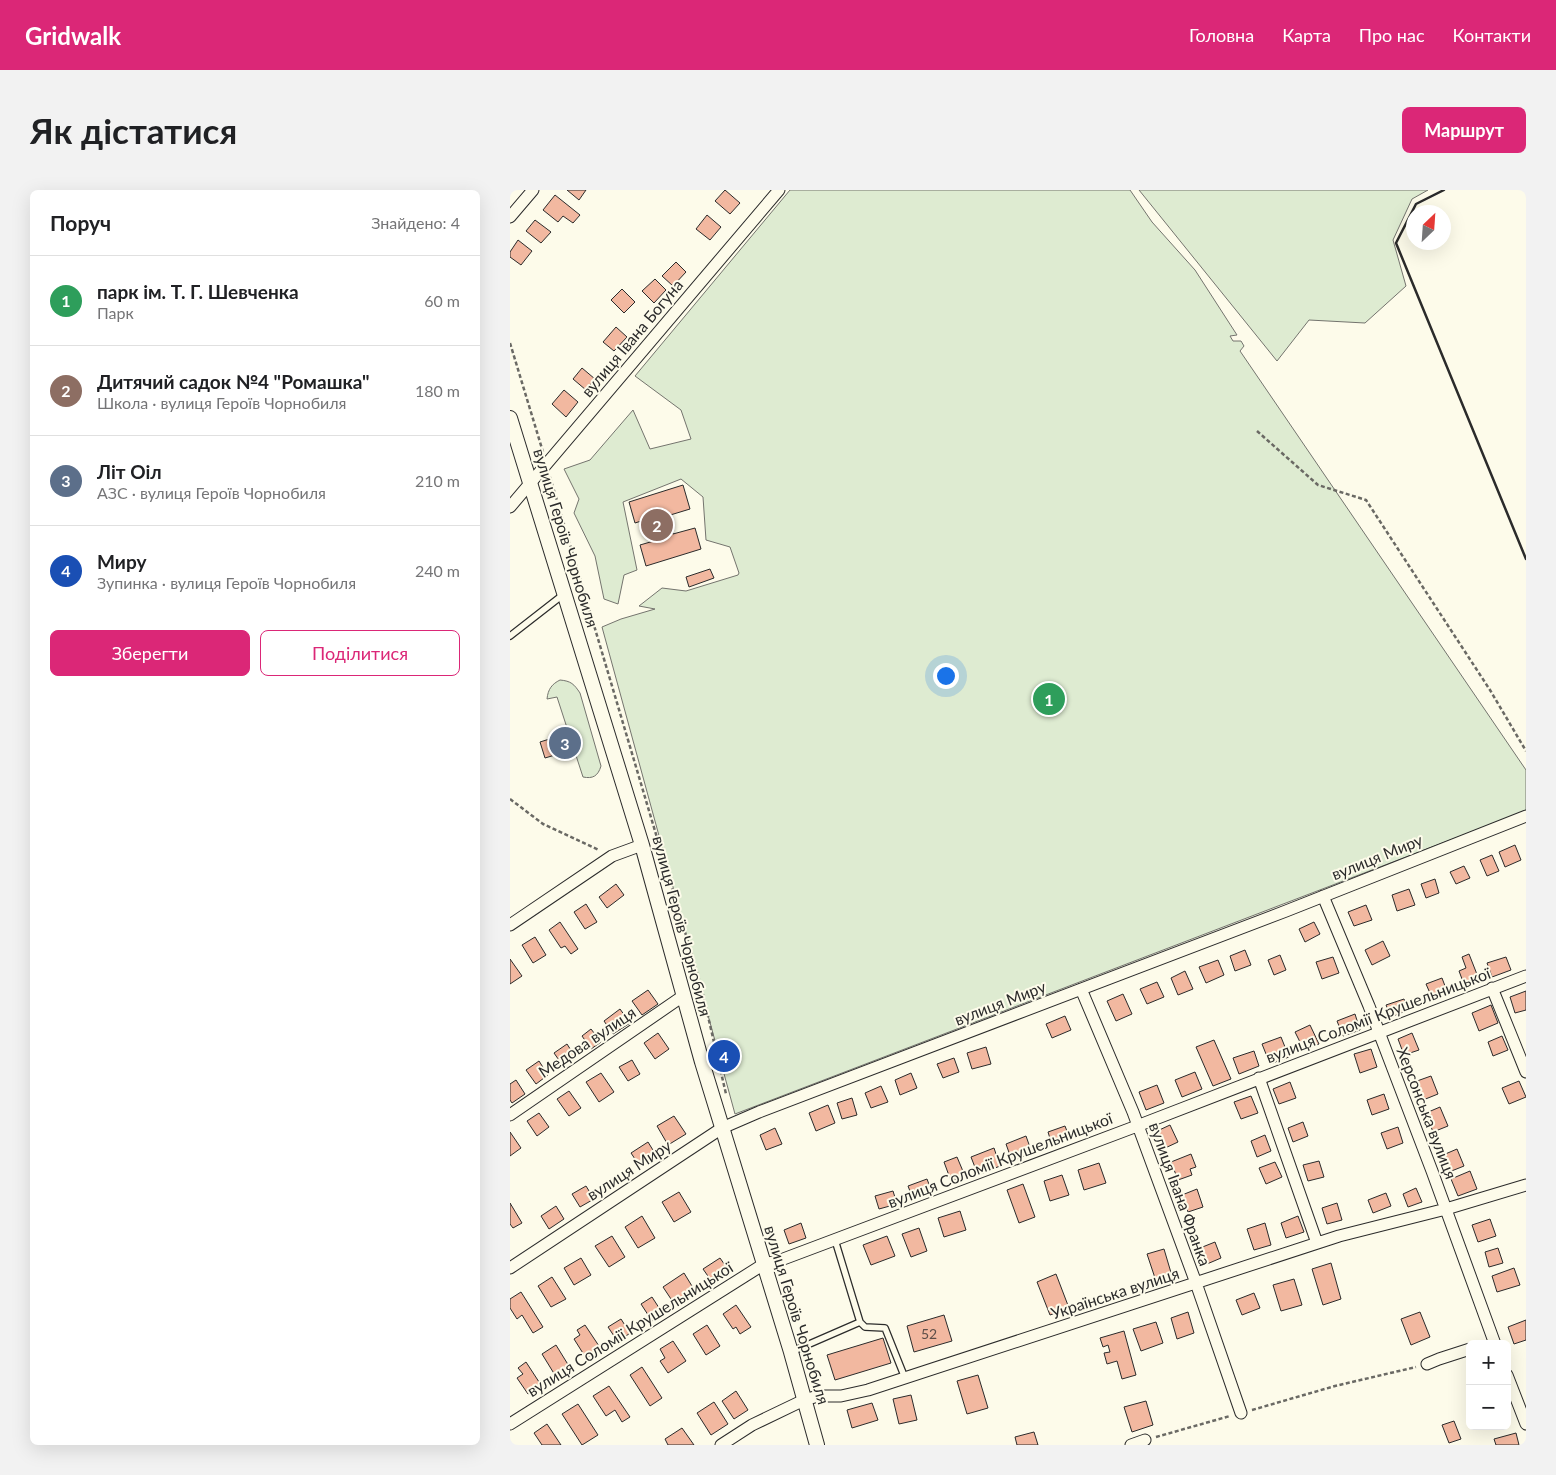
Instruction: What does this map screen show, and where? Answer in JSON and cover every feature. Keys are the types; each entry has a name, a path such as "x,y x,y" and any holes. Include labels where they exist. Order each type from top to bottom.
{"street":[{"path":"510,217 533,190"},
{"name":"вулиця Івана Богуна","path":"510,507 779,190"},
{"name":"вулиця Героїв Чорнобиля","path":"510,418 642,845 683,996 817,1445"},
{"name":"вулиця Миру","path":"510,1268 722,1128 759,1112 1323,896 1526,816"},
{"path":"510,925 612,856 642,845"},
{"name":"Херсонська вулиця","path":"1323,896 1446,1209 1491,1340"},
{"name":"вулиця Соломії Крушельницької","path":"510,1424 764,1264 778,1261 835,1240 1137,1126 1526,976"},
{"path":"1492,988 1526,1072"},
{"name":"вулиця Івана Франка","path":"1081,989 1133,1112 1196,1283 1241,1413"},
{"name":"Медова вулиця","path":"510,1115 683,996"},
{"path":"1259,1078 1317,1243"},
{"name":"Українська вулиця","path":"720,1445 752,1425 804,1400 818,1396 841,1396 868,1390 1339,1236 1446,1209 1526,1185"},
{"path":"1427,1364 1439,1358 1466,1350"},
{"path":"1511,1385 1526,1424"},
{"path":"1131,1445 1145,1440"}],"lane":[{"path":"510,636 564,594"},
{"path":"835,1240 860,1322 865,1327 885,1328 905,1378"},
{"path":"790,1352 860,1322"}],"path":[{"path":"510,343 701,986 727,1096"},
{"path":"1257,431 1318,485 1366,500 1490,690 1526,751"},
{"path":"510,799 543,824 612,856"},
{"path":"1145,1440 1336,1386 1427,1364"}],"green space":[{"path":"790,190 1130,190 1152,222 1195,270 1237,335 1230,336 1233,341 1241,341 1244,346 1240,351 1526,770 1526,811 735,1114 602,627 655,609 639,606 662,588 686,591 738,575 739,573 730,547 706,540 703,497 681,479 623,502 637,570 624,575 618,604 604,599 595,556 574,513 579,499 564,469 590,460 633,410 650,449 691,439 681,410 635,376"},
{"path":"1139,190 1428,190 1412,199 1409,205 1406,205 1406,212 1393,240 1406,286 1365,323 1309,320 1277,361"},
{"path":"560,680 572,684 580,693 601,766 597,774 590,778 583,777 557,697 547,699 551,687"}],"building":[{"path":"567,190 586,190 579,200"},
{"path":"725,190 740,203 730,214 715,201"},
{"path":"555,195 580,215 573,223 563,216 558,222 543,210"},
{"path":"707,215 721,227 710,240 696,229"},
{"path":"535,220 551,232 541,243 526,231"},
{"path":"518,240 532,251 521,265 510,257 510,252"},
{"path":"676,262 686,272 673,286 662,276"},
{"path":"655,279 666,290 654,303 642,291"},
{"path":"622,289 635,302 624,313 611,300"},
{"path":"616,327 627,337 614,351 603,342"},
{"path":"582,368 595,379 586,390 573,379"},
{"path":"564,390 578,402 566,417 552,404"},
{"path":"683,485 690,509 667,516 673,534 695,528 701,549 646,566 640,545 664,538 657,516 635,523 629,502"},
{"path":"710,569 714,578 689,587 686,577"},
{"path":"565,731 572,753 566,755 559,733"},
{"path":"559,736 565,752 545,758 540,742"},
{"path":"1515,845 1521,860 1505,867 1499,852"},
{"path":"1492,855 1499,871 1487,876 1480,860"},
{"path":"1464,866 1470,878 1456,884 1450,872"},
{"path":"1435,879 1439,893 1426,898 1421,884"},
{"path":"616,884 624,895 607,908 599,897"},
{"path":"1409,889 1415,905 1397,911 1392,895"},
{"path":"586,904 597,922 585,929 574,912"},
{"path":"1366,905 1372,920 1354,926 1348,912"},
{"path":"560,922 578,949 571,954 565,946 561,948 549,930"},
{"path":"1314,922 1320,934 1305,942 1299,929"},
{"path":"535,937 546,955 533,963 522,945"},
{"path":"1383,941 1390,956 1372,965 1365,950"},
{"path":"1245,950 1251,965 1235,971 1230,956"},
{"path":"1469,954 1480,982 1465,987 1459,971 1466,968 1462,957"},
{"path":"1280,955 1286,970 1274,975 1268,960"},
{"path":"1333,957 1339,973 1322,979 1316,962"},
{"path":"1506,957 1511,970 1492,977 1487,963"},
{"path":"510,959 522,976 510,984"},
{"path":"1218,960 1224,975 1206,983 1199,967"},
{"path":"1185,971 1193,989 1178,995 1171,978"},
{"path":"1442,978 1448,994 1433,1000 1426,984"},
{"path":"1157,982 1164,997 1147,1004 1140,989"},
{"path":"648,990 658,1004 642,1015 632,1001"},
{"path":"1526,991 1526,1010 1515,1013 1510,997"},
{"path":"1123,994 1132,1014 1116,1021 1107,1001"},
{"path":"1404,999 1408,1010 1391,1017 1386,1005"},
{"path":"1491,1005 1498,1023 1479,1031 1472,1013"},
{"path":"620,1009 630,1023 613,1034 604,1021"},
{"path":"1355,1014 1360,1030 1343,1036 1337,1021"},
{"path":"1065,1016 1071,1030 1052,1038 1046,1024"},
{"path":"1310,1025 1319,1044 1304,1050 1295,1032"},
{"path":"591,1029 601,1042 591,1049 582,1036"},
{"path":"658,1033 669,1049 655,1059 644,1043"},
{"path":"1412,1033 1419,1050 1404,1055 1398,1039"},
{"path":"1502,1036 1508,1050 1493,1056 1488,1042"},
{"path":"1281,1037 1289,1057 1270,1064 1262,1044"},
{"path":"1214,1040 1231,1079 1213,1086 1196,1047"},
{"path":"567,1044 576,1058 563,1066 554,1053"},
{"path":"986,1047 991,1064 972,1069 967,1053"},
{"path":"1371,1049 1377,1067 1360,1073 1354,1054"},
{"path":"1254,1051 1259,1066 1239,1074 1233,1058"},
{"path":"954,1058 959,1072 943,1078 937,1064"},
{"path":"632,1060 640,1074 628,1081 619,1067"},
{"path":"539,1061 548,1075 536,1084 526,1070"},
{"path":"1195,1072 1202,1089 1182,1097 1175,1080"},
{"path":"601,1073 614,1092 599,1102 586,1082"},
{"path":"911,1073 917,1088 900,1095 895,1080"},
{"path":"1431,1076 1438,1094 1423,1100 1417,1081"},
{"path":"516,1080 525,1094 512,1103 510,1100 510,1084"},
{"path":"1519,1081 1526,1097 1509,1104 1502,1088"},
{"path":"1290,1082 1296,1098 1279,1104 1273,1089"},
{"path":"1157,1085 1164,1103 1146,1110 1139,1092"},
{"path":"881,1086 888,1102 871,1108 865,1093"},
{"path":"569,1091 581,1108 569,1116 557,1099"},
{"path":"1384,1094 1389,1109 1372,1115 1367,1100"},
{"path":"1251,1096 1258,1113 1241,1119 1234,1102"},
{"path":"852,1098 857,1115 842,1119 837,1103"},
{"path":"828,1105 835,1123 816,1131 809,1113"},
{"path":"1440,1107 1448,1126 1433,1132 1426,1113"},
{"path":"539,1113 549,1127 537,1136 527,1121"},
{"path":"674,1116 686,1134 668,1145 657,1126"},
{"path":"1303,1122 1308,1136 1293,1142 1288,1128"},
{"path":"1170,1125 1178,1142 1163,1149 1155,1132"},
{"path":"1065,1126 1070,1139 1052,1145 1048,1132"},
{"path":"1398,1127 1403,1143 1387,1149 1381,1133"},
{"path":"775,1128 782,1144 766,1150 760,1135"},
{"path":"510,1132 521,1148 510,1156"},
{"path":"1265,1135 1271,1151 1257,1157 1251,1141"},
{"path":"1026,1136 1032,1153 1012,1161 1006,1144"},
{"path":"648,1142 656,1155 639,1165 631,1153"},
{"path":"994,1148 1000,1166 978,1175 971,1157"},
{"path":"1457,1149 1464,1166 1449,1172 1443,1155"},
{"path":"1191,1154 1196,1167 1190,1169 1192,1175 1178,1180 1171,1162"},
{"path":"957,1157 965,1176 951,1181 944,1162"},
{"path":"1319,1161 1324,1177 1308,1181 1303,1165"},
{"path":"1275,1162 1282,1177 1266,1184 1259,1168"},
{"path":"1099,1163 1106,1183 1084,1190 1078,1170"},
{"path":"1470,1171 1477,1189 1458,1196 1451,1179"},
{"path":"1062,1175 1069,1195 1050,1201 1044,1181"},
{"path":"927,1179 932,1192 913,1199 908,1186"},
{"path":"1023,1184 1035,1217 1019,1223 1007,1190"},
{"path":"586,1186 594,1199 580,1207 572,1194"},
{"path":"1416,1188 1422,1202 1408,1207 1403,1194"},
{"path":"1197,1189 1203,1207 1188,1212 1182,1195"},
{"path":"893,1191 897,1204 879,1209 875,1196"},
{"path":"679,1192 691,1212 674,1222 662,1202"},
{"path":"1386,1193 1391,1206 1373,1213 1368,1200"},
{"path":"510,1203 522,1223 513,1228 510,1224"},
{"path":"1337,1203 1342,1220 1327,1224 1322,1208"},
{"path":"556,1206 564,1219 549,1229 541,1216"},
{"path":"960,1211 966,1230 944,1237 938,1218"},
{"path":"642,1216 655,1238 638,1248 625,1227"},
{"path":"1298,1216 1304,1232 1286,1238 1281,1223"},
{"path":"1490,1219 1496,1236 1478,1242 1472,1225"},
{"path":"801,1223 806,1238 789,1244 784,1230"},
{"path":"1265,1223 1271,1245 1254,1250 1247,1229"},
{"path":"919,1228 927,1251 911,1257 902,1234"},
{"path":"612,1236 625,1257 609,1267 595,1246"},
{"path":"887,1236 895,1256 871,1265 863,1245"},
{"path":"1215,1242 1221,1258 1207,1264 1200,1248"},
{"path":"1498,1248 1503,1263 1489,1267 1485,1252"},
{"path":"1164,1249 1172,1276 1156,1281 1147,1254"},
{"path":"581,1258 591,1275 574,1285 564,1268"},
{"path":"720,1258 727,1268 710,1279 703,1269"},
{"path":"1331,1263 1341,1299 1323,1305 1312,1269"},
{"path":"1514,1268 1520,1285 1497,1292 1492,1276"},
{"path":"684,1273 695,1291 675,1305 663,1287"},
{"path":"1056,1274 1069,1308 1050,1315 1037,1282"},
{"path":"552,1277 566,1299 551,1307 538,1286"},
{"path":"1294,1279 1302,1305 1281,1311 1273,1285"},
{"path":"521,1292 543,1327 533,1333 522,1315 517,1319 510,1308 510,1299"},
{"path":"1254,1293 1260,1308 1242,1315 1236,1300"},
{"path":"652,1297 663,1314 652,1321 641,1304"},
{"path":"736,1305 751,1327 740,1334 736,1327 733,1329 723,1314"},
{"path":"1188,1312 1194,1333 1177,1339 1171,1318"},
{"path":"1420,1312 1430,1337 1411,1345 1401,1319"},
{"path":"944,1315 952,1341 914,1352 907,1326"},
{"path":"621,1319 630,1333 618,1342 608,1327"},
{"path":"1526,1320 1526,1340 1514,1344 1508,1327"},
{"path":"1156,1322 1163,1343 1141,1351 1133,1329"},
{"path":"585,1325 601,1349 586,1358 574,1339 580,1335 577,1330"},
{"path":"707,1325 720,1346 706,1355 693,1334"},
{"path":"1124,1331 1136,1375 1122,1379 1117,1361 1107,1364 1104,1353 1110,1352 1108,1345 1103,1347 1100,1338"},
{"path":"883,1338 891,1363 835,1380 827,1355"},
{"path":"673,1341 686,1361 668,1373 660,1361 665,1358 660,1349"},
{"path":"556,1345 572,1371 558,1380 542,1354"},
{"path":"526,1362 541,1385 528,1394 517,1378 523,1374 518,1368"},
{"path":"642,1367 662,1398 650,1406 630,1375"},
{"path":"978,1375 988,1408 967,1414 957,1381"},
{"path":"609,1386 630,1417 622,1422 615,1410 606,1416 593,1396"},
{"path":"736,1391 748,1410 734,1419 722,1401"},
{"path":"911,1395 917,1420 899,1424 893,1399"},
{"path":"1146,1401 1153,1425 1132,1432 1124,1407"},
{"path":"714,1402 728,1424 711,1435 697,1413"},
{"path":"872,1403 878,1420 852,1428 847,1410"},
{"path":"578,1404 598,1435 582,1445 562,1414"},
{"path":"1454,1421 1461,1439 1449,1443 1442,1425"},
{"path":"547,1424 561,1445 542,1445 534,1433"},
{"path":"682,1428 694,1445 668,1445 665,1439"},
{"path":"1034,1432 1038,1445 1017,1445 1015,1437"},
{"path":"1516,1433 1519,1445 1496,1445 1494,1439"}],"wall":[{"path":"1444,190 1416,204 1396,243 1526,559"}],"place":[{"name":"Дитячий садок №4 \"Ромашка\"","path":"657,525"},
{"name":"парк ім. Т. Г. Шевченка","path":"1049,699"},
{"name":"Літ Оіл","path":"565,743"},
{"name":"Миру","path":"724,1056"}]}
